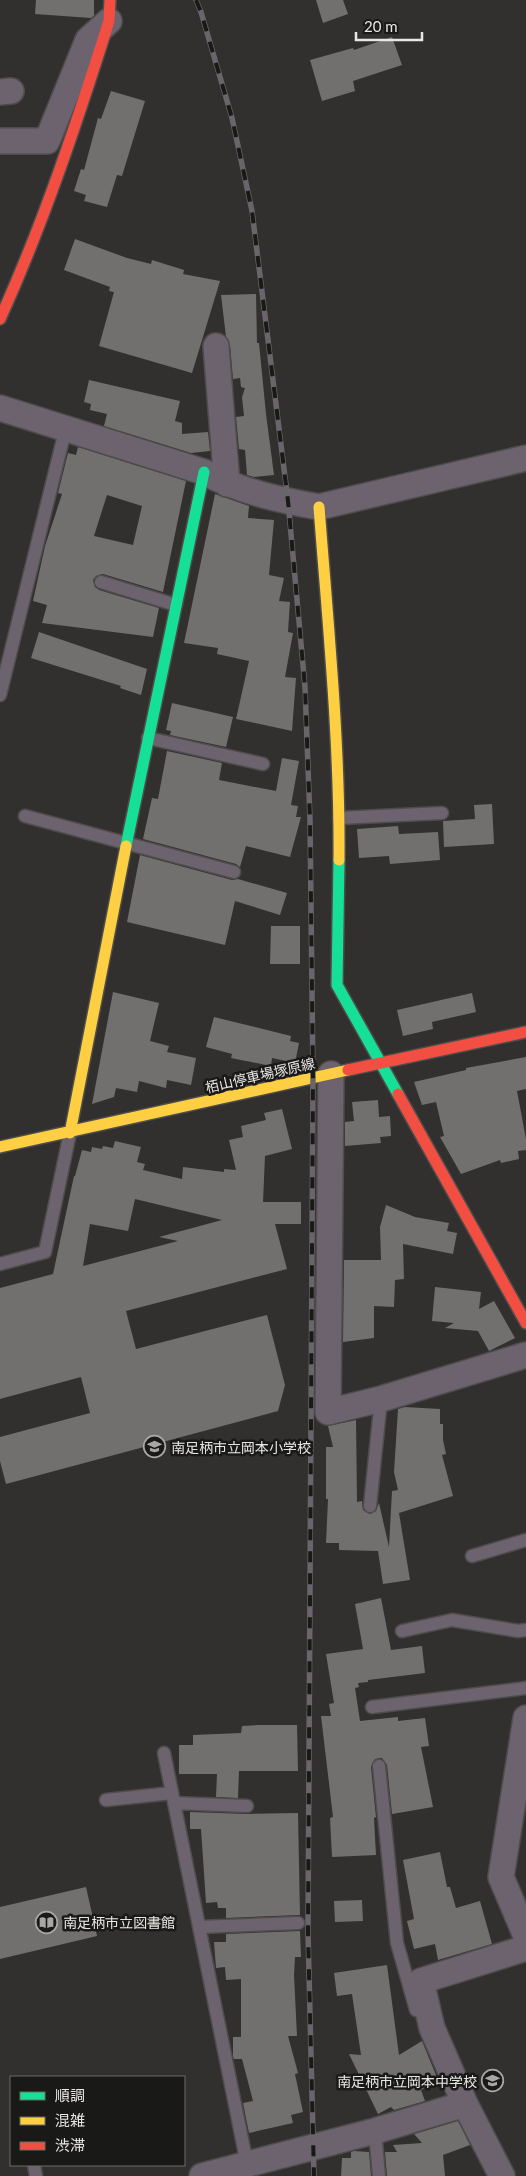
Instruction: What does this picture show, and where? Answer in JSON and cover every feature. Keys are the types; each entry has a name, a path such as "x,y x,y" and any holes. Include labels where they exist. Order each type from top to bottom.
{"street":[{"path":"0,141 47,141 88,40 110,10"},
{"path":"0,319 14,291 58,181 110,10"},
{"path":"216,346 227,484"},
{"path":"0,408 66,427 204,472 227,484 288,501 319,507 526,458"},
{"path":"70,1133 126,844 204,472"},
{"path":"319,507 332,680 339,818 337,985 526,1323"},
{"name":"栢山停車場塚原線","path":"0,1147 526,1032"},
{"path":"331,1074 328,1412 382,1399 526,1354"},
{"path":"526,1718 501,1877 526,1936"},
{"path":"502,2176 465,2104 432,2028 421,1981 526,1948"},
{"path":"202,2176 375,2131 465,2104"}],"lane":[{"path":"0,695 66,427"},
{"path":"101,582 176,604"},
{"path":"148,738 263,764"},
{"path":"339,818 442,813"},
{"path":"25,816 234,872"},
{"path":"0,1264 45,1252 70,1133"},
{"path":"370,1506 382,1399"},
{"path":"472,1556 526,1540"},
{"path":"402,1631 452,1620 518,1631 526,1630"},
{"path":"372,1707 526,1688"},
{"path":"164,1753 247,2164"},
{"path":"379,1766 397,1943 420,2028 432,2028"},
{"path":"106,1800 173,1798 247,1806"},
{"path":"199,1927 298,1923"},
{"path":"375,2131 380,2176"}],"building":[{"path":"36,0 94,0 94,16 91,18 35,14"},
{"path":"316,0 343,0 348,14 323,23"},
{"path":"392,37 402,65 353,81 355,91 322,101 310,60 353,48 354,50"},
{"path":"111,91 145,101 122,176 117,175 107,207 84,201 86,195 74,191 81,169 84,170 98,118 101,119"},
{"path":"75,239 127,258 151,264 152,260 184,270 183,274 220,281 192,373 99,346 114,292 109,291 110,287 64,270"},
{"path":"256,294 257,343 259,343 274,475 254,477 247,475 245,450 239,449 236,417 244,416 242,397 245,388 241,387 240,378 233,379 230,345 226,337 221,295"},
{"path":"89,380 180,401 175,421 182,423 182,434 208,432 210,451 191,453 104,426 107,414 90,410 91,404 84,402"},
{"path":"78,447 186,481 163,592 103,574 96,576 93,580 95,587 99,590 159,608 153,637 42,623 47,605 33,601 45,546 62,494 58,493 68,453 76,455","holes":["107,495 142,506 133,545 94,536"]},
{"path":"215,494 249,506 248,518 274,520 269,575 284,578 279,601 290,602 288,632 293,633 285,677 296,678 292,731 236,719 249,661 217,654 218,648 184,643"},
{"path":"39,632 147,669 141,695 120,688 121,686 31,658"},
{"path":"172,703 233,717 226,747 170,735 171,731 166,730"},
{"path":"167,751 222,763 219,780 276,791 282,758 299,761 291,805 298,806 296,817 301,817 290,857 246,846 240,867 236,864 143,839 152,798 158,799"},
{"path":"492,804 494,844 444,847 443,821 475,819 474,805"},
{"path":"398,826 399,834 438,832 440,860 390,864 389,856 359,858 357,829"},
{"path":"140,855 287,893 280,915 235,901 225,945 127,922"},
{"path":"271,926 300,926 300,964 270,964"},
{"path":"113,992 159,1003 150,1041 169,1046 167,1052 196,1058 191,1085 167,1080 166,1088 139,1081 137,1092 116,1088 114,1097 92,1104"},
{"path":"472,993 476,1012 432,1022 433,1029 403,1036 397,1010"},
{"path":"214,1017 291,1036 290,1041 299,1043 295,1063 272,1058 271,1066 231,1058 232,1054 206,1047"},
{"path":"526,1057 526,1089 517,1091 526,1139 526,1150 518,1151 519,1159 501,1163 500,1160 461,1174 440,1137 444,1136 436,1102 422,1105 414,1082 466,1070 466,1068"},
{"path":"378,1100 379,1117 390,1116 391,1136 380,1137 381,1143 345,1146 345,1122 354,1121 352,1102"},
{"path":"282,1109 292,1149 265,1156 263,1202 301,1202 301,1224 275,1224 287,1269 126,1311 136,1349 267,1315 285,1385 278,1411 6,1484 0,1461 0,1437 90,1413 81,1377 0,1399 0,1288 53,1274 74,1176 82,1150 91,1152 92,1147 102,1149 103,1146 113,1148 115,1141 141,1147 137,1162 145,1164 143,1170 182,1179 183,1167 224,1172 224,1169 236,1170 229,1140 243,1137 241,1126 266,1120 264,1113","holes":["135,1199 222,1220 159,1237 178,1241 83,1266 90,1224 128,1231"]},
{"path":"386,1205 415,1217 449,1223 447,1231 457,1233 453,1254 403,1244 404,1279 395,1280 394,1307 374,1306 374,1338 343,1342 344,1260 381,1260 380,1227"},
{"path":"435,1287 481,1292 479,1309 494,1301 515,1338 489,1351 478,1331 445,1328 454,1323 432,1321"},
{"path":"405,1407 440,1409 440,1424 443,1424 443,1440 446,1454 442,1455 453,1496 399,1513 410,1580 383,1584 378,1551 339,1550 339,1543 326,1543 328,1499 326,1499 326,1447 333,1447 328,1426 356,1420 357,1502 362,1501 363,1510 370,1514 376,1511 379,1503 389,1547 392,1491 398,1490 394,1472 398,1409"},
{"path":"381,1598 391,1650 422,1646 425,1673 358,1683 359,1687 355,1688 360,1721 398,1717 398,1721 425,1718 429,1746 421,1747 433,1807 392,1814 387,1765 382,1758 375,1759 371,1767 376,1817 374,1818 376,1855 332,1857 330,1818 333,1817 321,1716 331,1716 329,1704 334,1703 326,1654 363,1649 355,1604"},
{"path":"297,1725 298,1771 239,1771 238,1798 216,1797 217,1774 179,1774 179,1745 193,1745 193,1735 241,1733 242,1726"},
{"path":"190,1812 298,1813 300,1915 226,1918 226,1908 218,1908 217,1902 206,1903 201,1829 190,1829"},
{"path":"440,1852 447,1887 450,1887 456,1908 480,1901 492,1944 438,1960 435,1944 414,1949 407,1921 414,1919 403,1860"},
{"name":"南足柄市立図書館","path":"86,1887 97,1936 0,1959 0,1907"},
{"path":"362,1900 363,1921 335,1922 334,1901"},
{"path":"300,1931 301,1957 295,1957 294,1975 297,2036 288,2036 298,2073 295,2074 303,2112 291,2115 293,2123 249,2133 243,2103 253,2101 242,2059 234,2059 233,2056 233,2037 241,2037 241,1979 226,1980 225,1967 216,1968 214,1942 226,1942 226,1934"},
{"path":"387,1965 399,2055 422,2041 438,2080 421,2090 425,2101 394,2110 391,2107 378,2114 349,2054 361,2055 352,1994 337,1996 334,1973"},
{"path":"458,2121 470,2145 443,2155 445,2176 387,2176 385,2152 397,2152 393,2145 422,2143 414,2134"},
{"path":"351,2152 369,2152 371,2176 341,2176 342,2158 351,2158"}],"railway":[{"path":"196,0 232,118 252,211 288,501 305,687 310,820 313,1078 308,1932 314,2176"}],"traffic: fast":[{"path":"126,846 204,472"},
{"path":"339,860 337,985 398,1094"}],"traffic: slow":[{"path":"319,507 330,639 338,772 339,860"},
{"path":"70,1133 126,846"},
{"path":"0,1147 348,1070"}],"traffic: jam":[{"path":"0,319 31,246 72,134 109,21 110,0"},
{"path":"348,1070 526,1032"},
{"path":"398,1094 526,1323"}],"place":[{"name":"南足柄市立岡本小学校","path":"155,1447"},
{"name":"南足柄市立図書館","path":"47,1922"},
{"name":"南足柄市立岡本中学校","path":"493,2081"}]}
